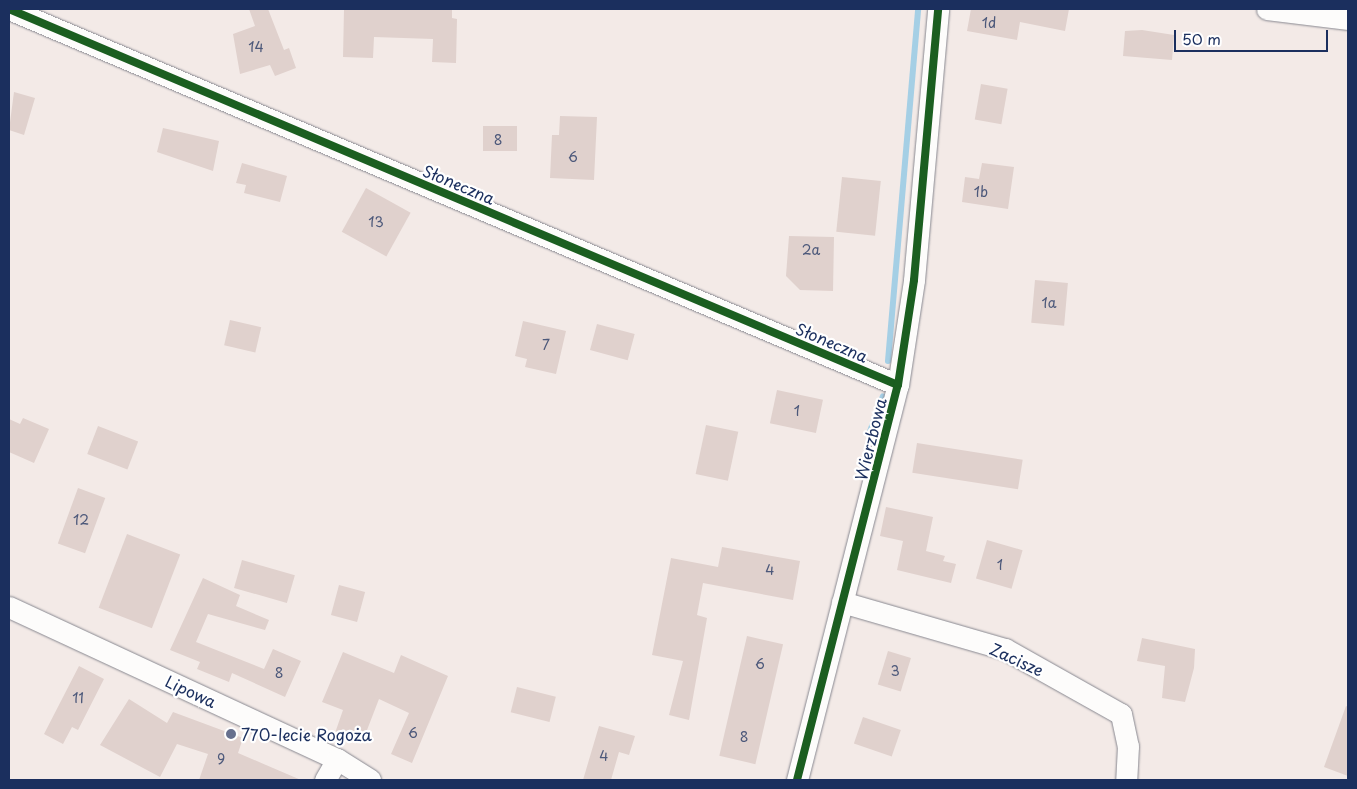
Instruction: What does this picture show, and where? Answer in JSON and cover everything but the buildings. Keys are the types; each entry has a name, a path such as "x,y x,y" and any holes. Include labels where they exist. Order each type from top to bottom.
{"street":[{"name":"Słoneczna","path":"9,9 898,385"},
{"name":"Wierzbowa","path":"797,780 898,385 914,280 938,9"},
{"path":"1267,9 1348,19"},
{"name":"Zacisze","path":"842,602 1005,649 1121,714 1128,746 1126,780"},
{"name":"Lipowa","path":"9,607 337,759 370,780"},
{"path":"325,780 337,759"}],"waterway":[{"path":"888,361 918,9"},
{"path":"869,434 883,396"}],"cycle path":[{"path":"9,9 898,385"},
{"path":"797,780 898,385 914,280 938,9"}],"place":[{"name":"770-lecie Rogoża","path":"231,734"}]}
